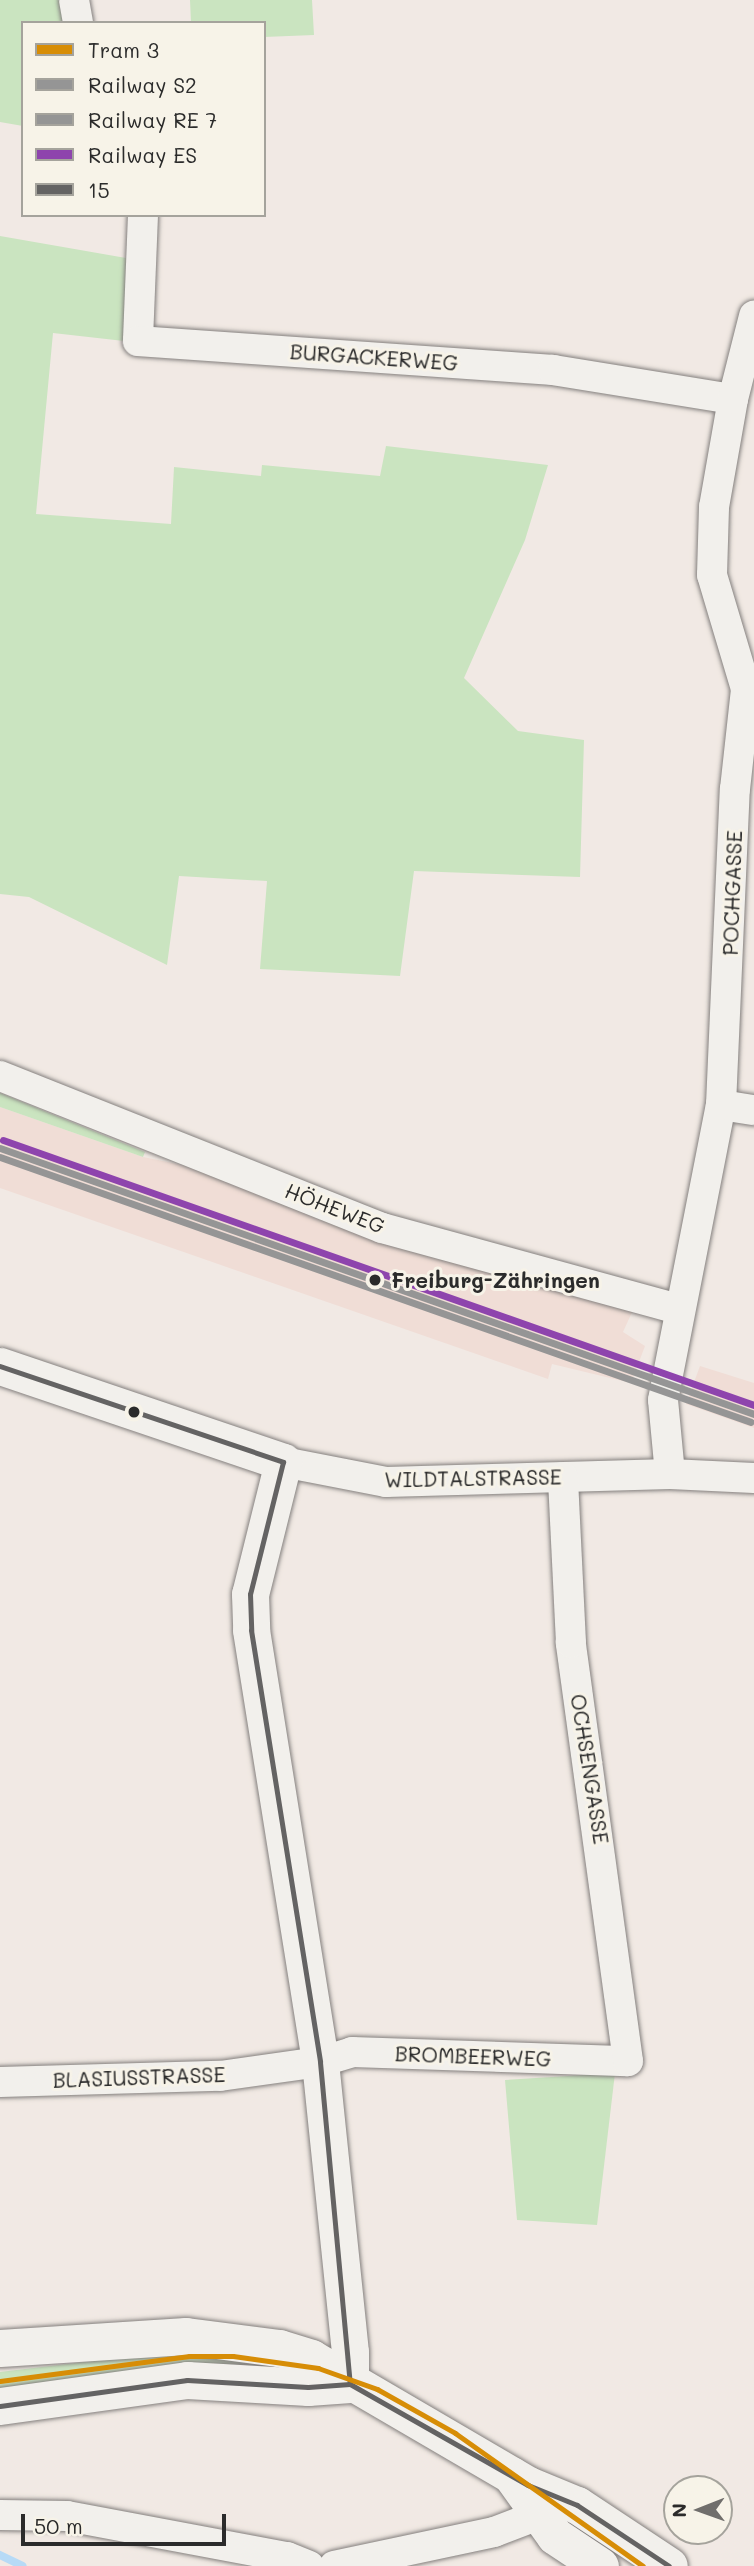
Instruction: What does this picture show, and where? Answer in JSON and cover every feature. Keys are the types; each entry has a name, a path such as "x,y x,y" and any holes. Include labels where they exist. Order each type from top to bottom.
{"street":[{"path":"74,0 78,21"},
{"name":"BURGACKERWEG","path":"143,217 138,341 553,370 733,399"},
{"name":"POCHGASSE","path":"670,1474 663,1400 721,1105 735,789 750,685 712,575 714,507 733,399 754,316"},
{"name":"HÖHEWEG","path":"0,1076 382,1228 679,1309"},
{"path":"721,1105 754,1110"},
{"name":"WILDTALSTRASSE","path":"0,1366 283,1462 386,1482 670,1474 754,1478"},
{"path":"283,1462 250,1594 251,1630 320,2062 350,2351 349,2384"},
{"name":"OCHSENGASSE","path":"563,1477 571,1643 628,2061"},
{"name":"BROMBEERWEG","path":"320,2062 352,2052 628,2061"},
{"name":"BLASIUSSTRASSE","path":"0,2082 162,2080 320,2062"},
{"path":"0,2348 186,2336 279,2348 311,2358 349,2384 510,2474 577,2505 669,2566"},
{"path":"0,2406 187,2380 308,2387 349,2384"},
{"path":"510,2474 537,2515 555,2536 600,2566"},
{"path":"334,2566 494,2532 537,2515 577,2505"},
{"path":"0,2515 67,2516 287,2557 309,2566"}],"shaded area":[{"path":"0,1107 143,1157 217,1172 633,1310 623,1332 645,1346 631,1383 552,1364 548,1379 0,1188"},
{"path":"700,1366 754,1383 754,1428 686,1404"}],"green space":[{"path":"0,0 61,0 63,21 21,21 21,126 0,122"},
{"path":"190,0 312,0 314,35 266,37 266,21 191,21"},
{"path":"0,236 126,258 124,341 53,333 36,514 171,524 174,467 261,476 262,465 380,476 386,446 548,465 525,540 464,678 518,731 584,740 580,877 414,871 400,976 260,969 267,881 179,876 167,965 29,897 0,894"},
{"path":"0,1093 145,1152 143,1157 0,1107"},
{"path":"615,2073 597,2225 517,2220 505,2080"},
{"path":"270,2352 267,2366 0,2401 0,2372 150,2354"}],"waterway":[{"path":"0,2555 23,2566"}],"tram line":[{"name":"3","path":"0,2381 189,2356 233,2356 318,2368 377,2389 455,2433 643,2566"}],"rail line":[{"name":"ES","path":"3,1140 754,1405"},
{"name":"S2","path":"0,1148 754,1414"}],"transit line":[{"path":"0,1157 751,1422"},
{"name":"15","path":"0,1366 283,1462"},
{"name":"15","path":"283,1462 250,1594 251,1630 320,2062 350,2384"},
{"name":"15","path":"0,2406 187,2380 308,2387 350,2384 528,2485 577,2505 669,2566"}],"place":[{"name":"Freiburg-Zähringen","path":"375,1280"}]}
